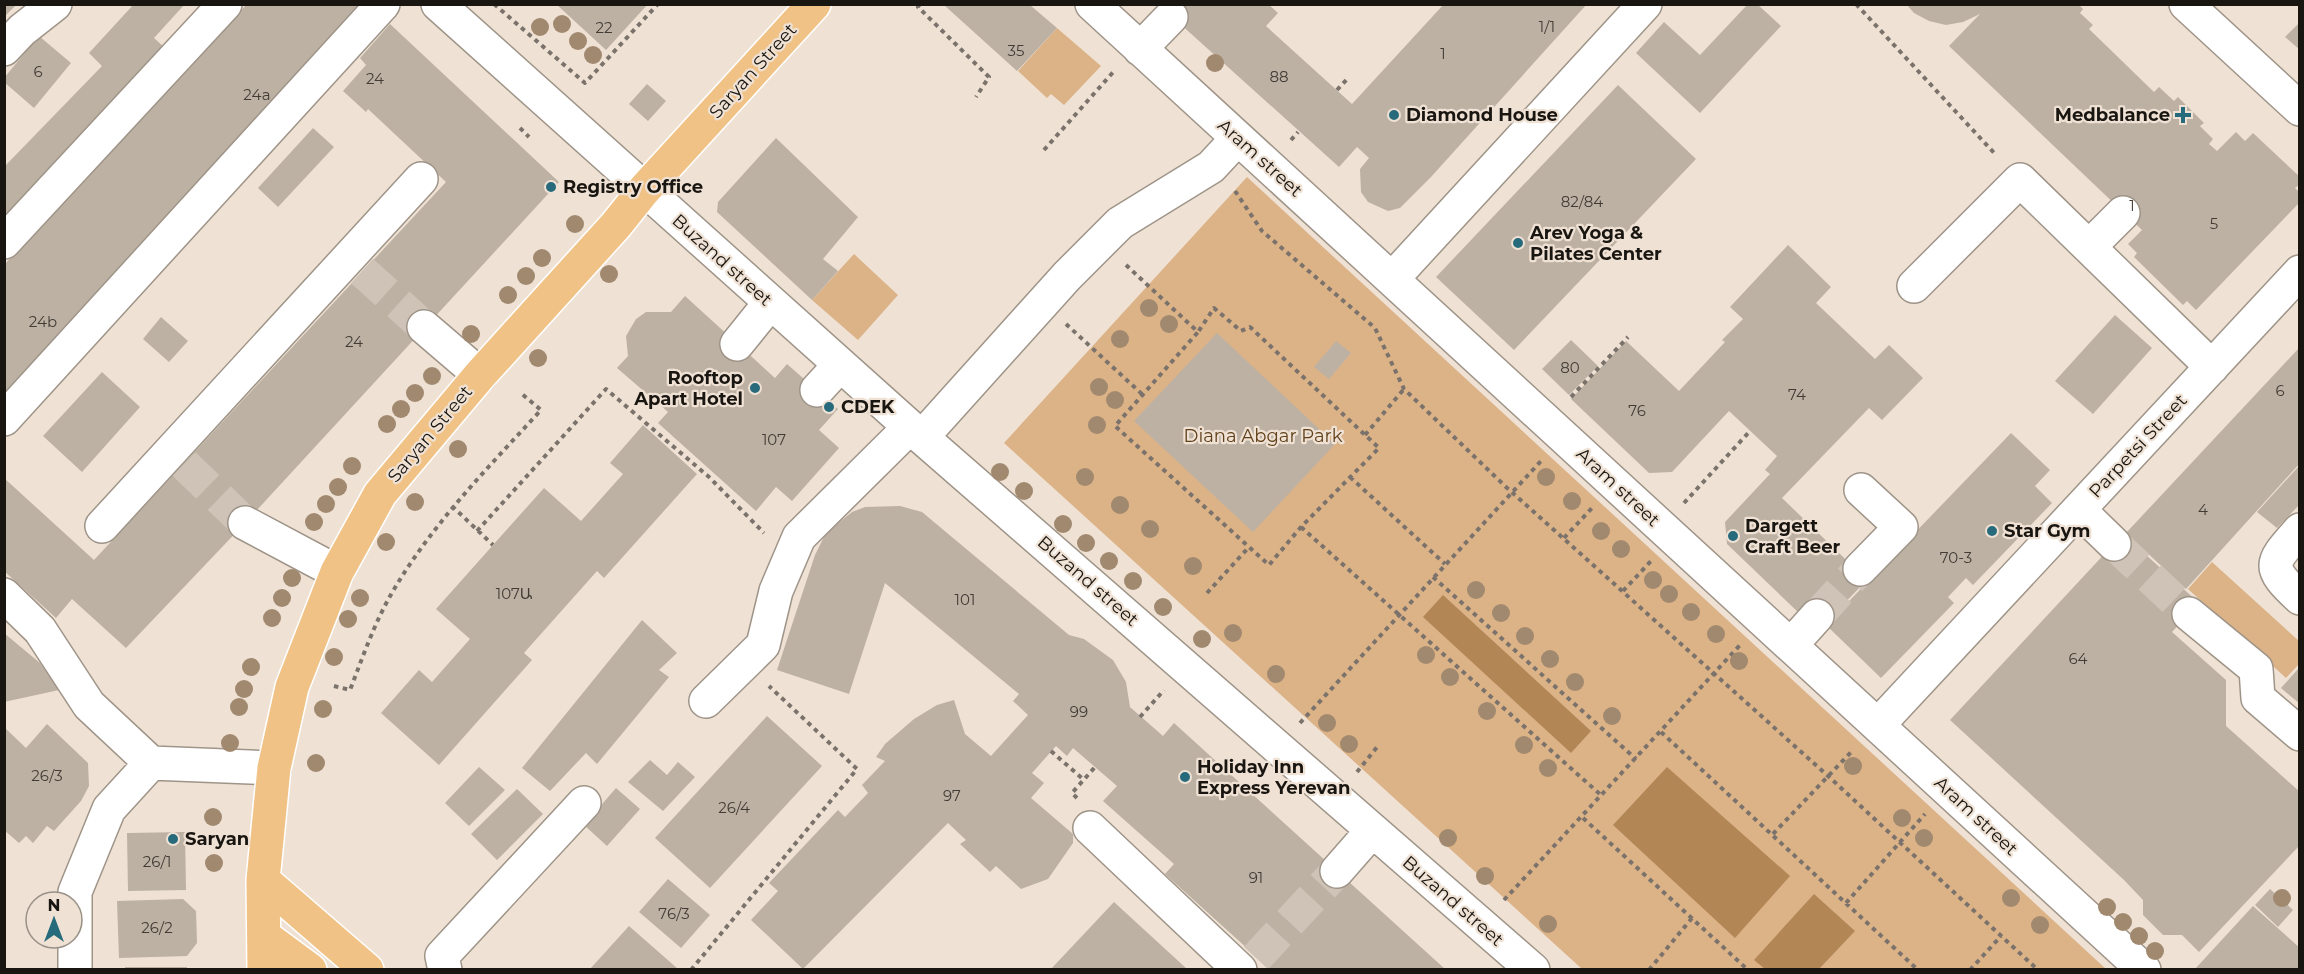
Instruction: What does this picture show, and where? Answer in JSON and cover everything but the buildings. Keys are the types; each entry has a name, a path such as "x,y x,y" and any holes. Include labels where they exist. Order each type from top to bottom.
{"main road":[{"name":"Saryan Street","path":"264,969 263,880 274,768 292,687 337,572 380,494 480,375 616,225 644,190 814,4"},
{"path":"263,880 367,969"},
{"path":"264,936 310,969"}],"street":[{"path":"4,49 22,30 55,4"},
{"path":"4,242 225,4"},
{"path":"4,419 383,4"},
{"name":"Buzand street","path":"438,4 840,365 1533,969"},
{"name":"Aram street","path":"1092,4 1131,56 1238,138 1392,279 1563,421 1791,645 2144,969"},
{"path":"1392,279 1645,4"},
{"path":"2186,4 2300,109"},
{"path":"1131,56 1171,17"},
{"path":"706,701 763,645 776,591 799,537 917,432 1044,304 1067,276 1119,223 1211,167 1238,138"},
{"path":"102,526 178,458 356,265 421,179"},
{"path":"1914,286 2020,180 2090,246 2212,368"},
{"path":"2090,246 2123,213"},
{"name":"Parpetsi Street","path":"1878,725 2300,272"},
{"path":"737,344 770,303"},
{"path":"424,327 480,375"},
{"path":"817,390 840,365"},
{"path":"1860,569 1901,527 1861,490"},
{"path":"2079,510 2114,544"},
{"path":"245,523 337,572"},
{"path":"2300,530 2280,552 2275,562 2275,572 2300,598"},
{"path":"4,595 40,630 89,705 151,763 274,768"},
{"path":"2189,614 2256,669 2258,698 2300,734"},
{"path":"1791,645 1817,616"},
{"path":"75,969 75,892 109,809 151,763"},
{"path":"445,969 442,956 584,803"},
{"path":"1090,828 1248,965"},
{"path":"1337,871 1372,831"}],"path":[{"path":"494,4 585,83 658,4"},
{"path":"920,4 918,7 989,77 976,97"},
{"path":"1856,4 2020,180"},
{"path":"1044,150 1131,56"},
{"path":"1337,90 1349,77"},
{"path":"520,128 529,137"},
{"path":"1234,188 1237,198 1262,231 1375,328 1404,388 1512,492 1827,775 2038,969"},
{"path":"1130,270 1198,332"},
{"path":"1044,304 1143,395"},
{"path":"1214,308 1241,331 1250,327 1379,448 1301,527 1269,565 1115,426 1198,332 1214,308"},
{"path":"1323,697 1512,492 1628,337"},
{"path":"1365,435 1404,388"},
{"path":"477,531 606,389 709,477 789,560"},
{"path":"334,686 350,690 389,598 453,506 541,410 522,394"},
{"path":"1689,497 1750,431"},
{"path":"1350,477 1445,564"},
{"path":"453,506 493,545"},
{"path":"1301,527 1602,795"},
{"path":"1207,593 1249,547"},
{"path":"1433,577 1636,759"},
{"path":"691,969 857,769 745,663"},
{"path":"1523,880 1714,674"},
{"path":"1140,717 1167,687"},
{"path":"1661,732 1918,969"},
{"path":"1051,751 1084,780"},
{"path":"1773,834 1827,775"},
{"path":"1582,818 1748,969"},
{"path":"1846,903 1900,843"},
{"path":"1649,969 1692,918"},
{"path":"1970,969 2001,936"}],"green space":[{"path":"1057,28 1101,66 1064,105 1051,94 1047,98 1018,71"},
{"name":"Diana Abgar Park","path":"1247,177 2106,969 1582,969 1004,443"},
{"path":"854,254 898,295 858,340 812,300"},
{"path":"2212,562 2299,641 2299,664 2286,678 2188,589"}],"shaded area":[{"path":"1443,595 1591,731 1571,753 1423,617"},
{"path":"1667,767 1790,876 1735,938 1613,825"},
{"path":"1814,894 1855,931 1819,969 1765,969 1754,960"}],"tunnel":[{"path":"362,271 424,327"},
{"path":"184,464 245,523"},
{"path":"2114,544 2189,614"},
{"path":"1817,616 1860,569"},
{"path":"1256,958 1337,871"}],"place":[{"name":"Diamond House","path":"1394,115"},
{"name":"Medbalance","path":"2183,115"},
{"name":"Registry Office","path":"551,187"},
{"name":"Arev Yoga & Pilates Center","path":"1518,243"},
{"name":"Rooftop Apart Hotel","path":"755,388"},
{"name":"CDEK","path":"829,407"},
{"name":"Star Gym","path":"1992,531"},
{"name":"Dargett Craft Beer","path":"1733,536"},
{"name":"Holiday Inn Express Yerevan","path":"1185,777"},
{"name":"Saryan","path":"173,839"}]}
